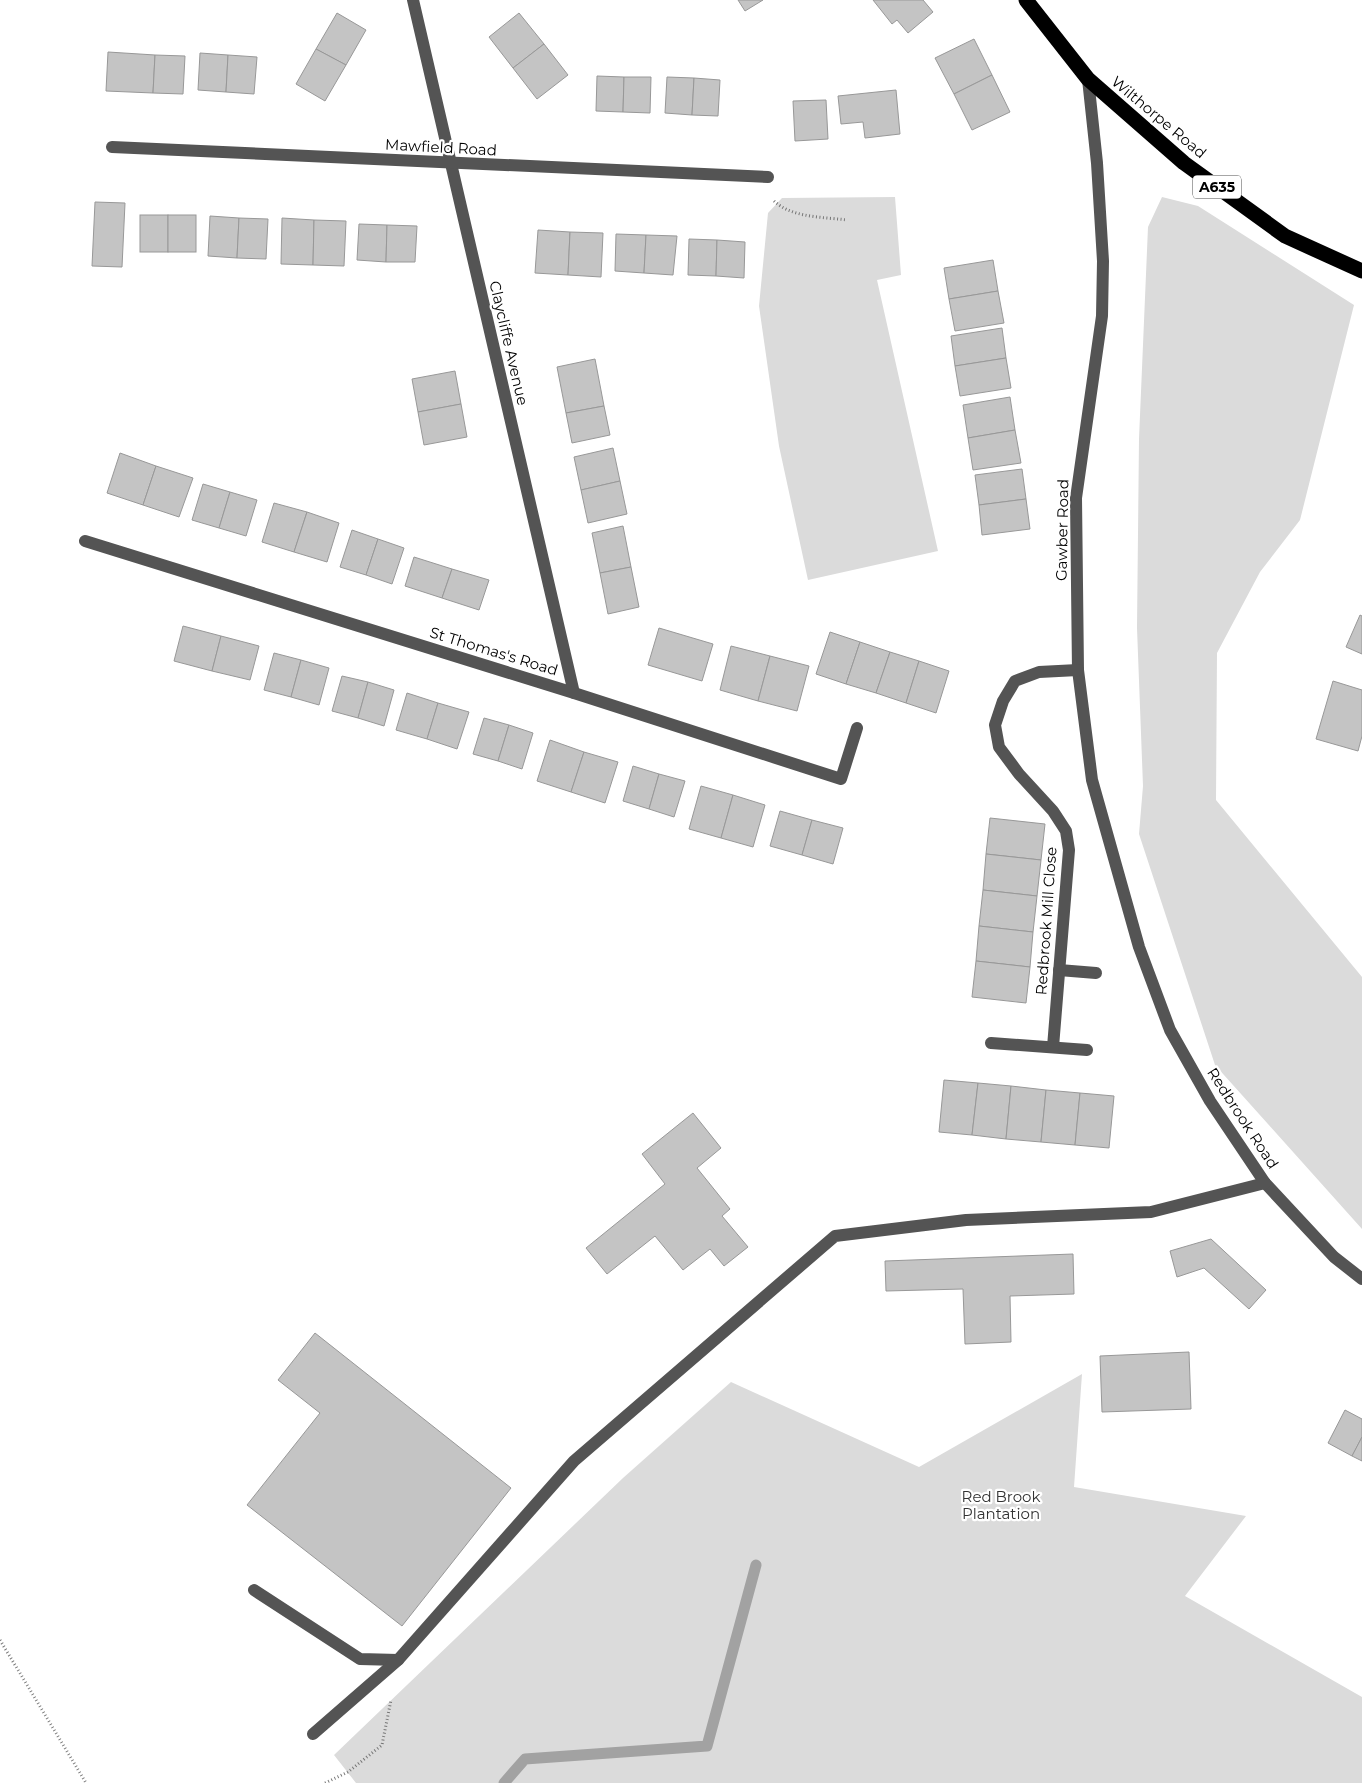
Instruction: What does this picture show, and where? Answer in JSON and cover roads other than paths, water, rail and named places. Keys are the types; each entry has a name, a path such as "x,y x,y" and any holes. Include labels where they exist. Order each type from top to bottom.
{"highway":[{"name":"A635","path":"1026,0 1088,79"},
{"name":"Wilthorpe Road","path":"1088,79 1184,162 1285,236 1362,271"}],"street":[{"name":"Claycliffe Avenue","path":"413,0 574,693"},
{"name":"Gawber Road","path":"1088,79 1097,163 1103,261 1102,316 1076,498 1078,670 1092,780 1139,947"},
{"name":"Mawfield Road","path":"112,147 450,164 768,177"},
{"name":"St Thomas's Road","path":"85,541 574,693 840,779 857,728"},
{"name":"Redbrook Mill Close","path":"1053,1047 1069,850 1066,831 1052,811 1019,774 999,747 995,725 1003,701 1015,680 1038,672 1078,670"},
{"name":"Redbrook Road","path":"1139,947 1170,1030 1210,1101 1265,1183 1334,1257 1362,1278"},
{"path":"1059,970 1096,973"},
{"path":"991,1043 1086,1050"},
{"path":"313,1734 398,1660 574,1461 835,1236 966,1220 1151,1212 1265,1183"},
{"path":"254,1590 360,1659 398,1660"}],"waterway":[{"path":"504,1783 525,1759 707,1746 756,1565"}],"park label":[{"name":"Red Brook Plantation","path":"1001,1504"}]}
